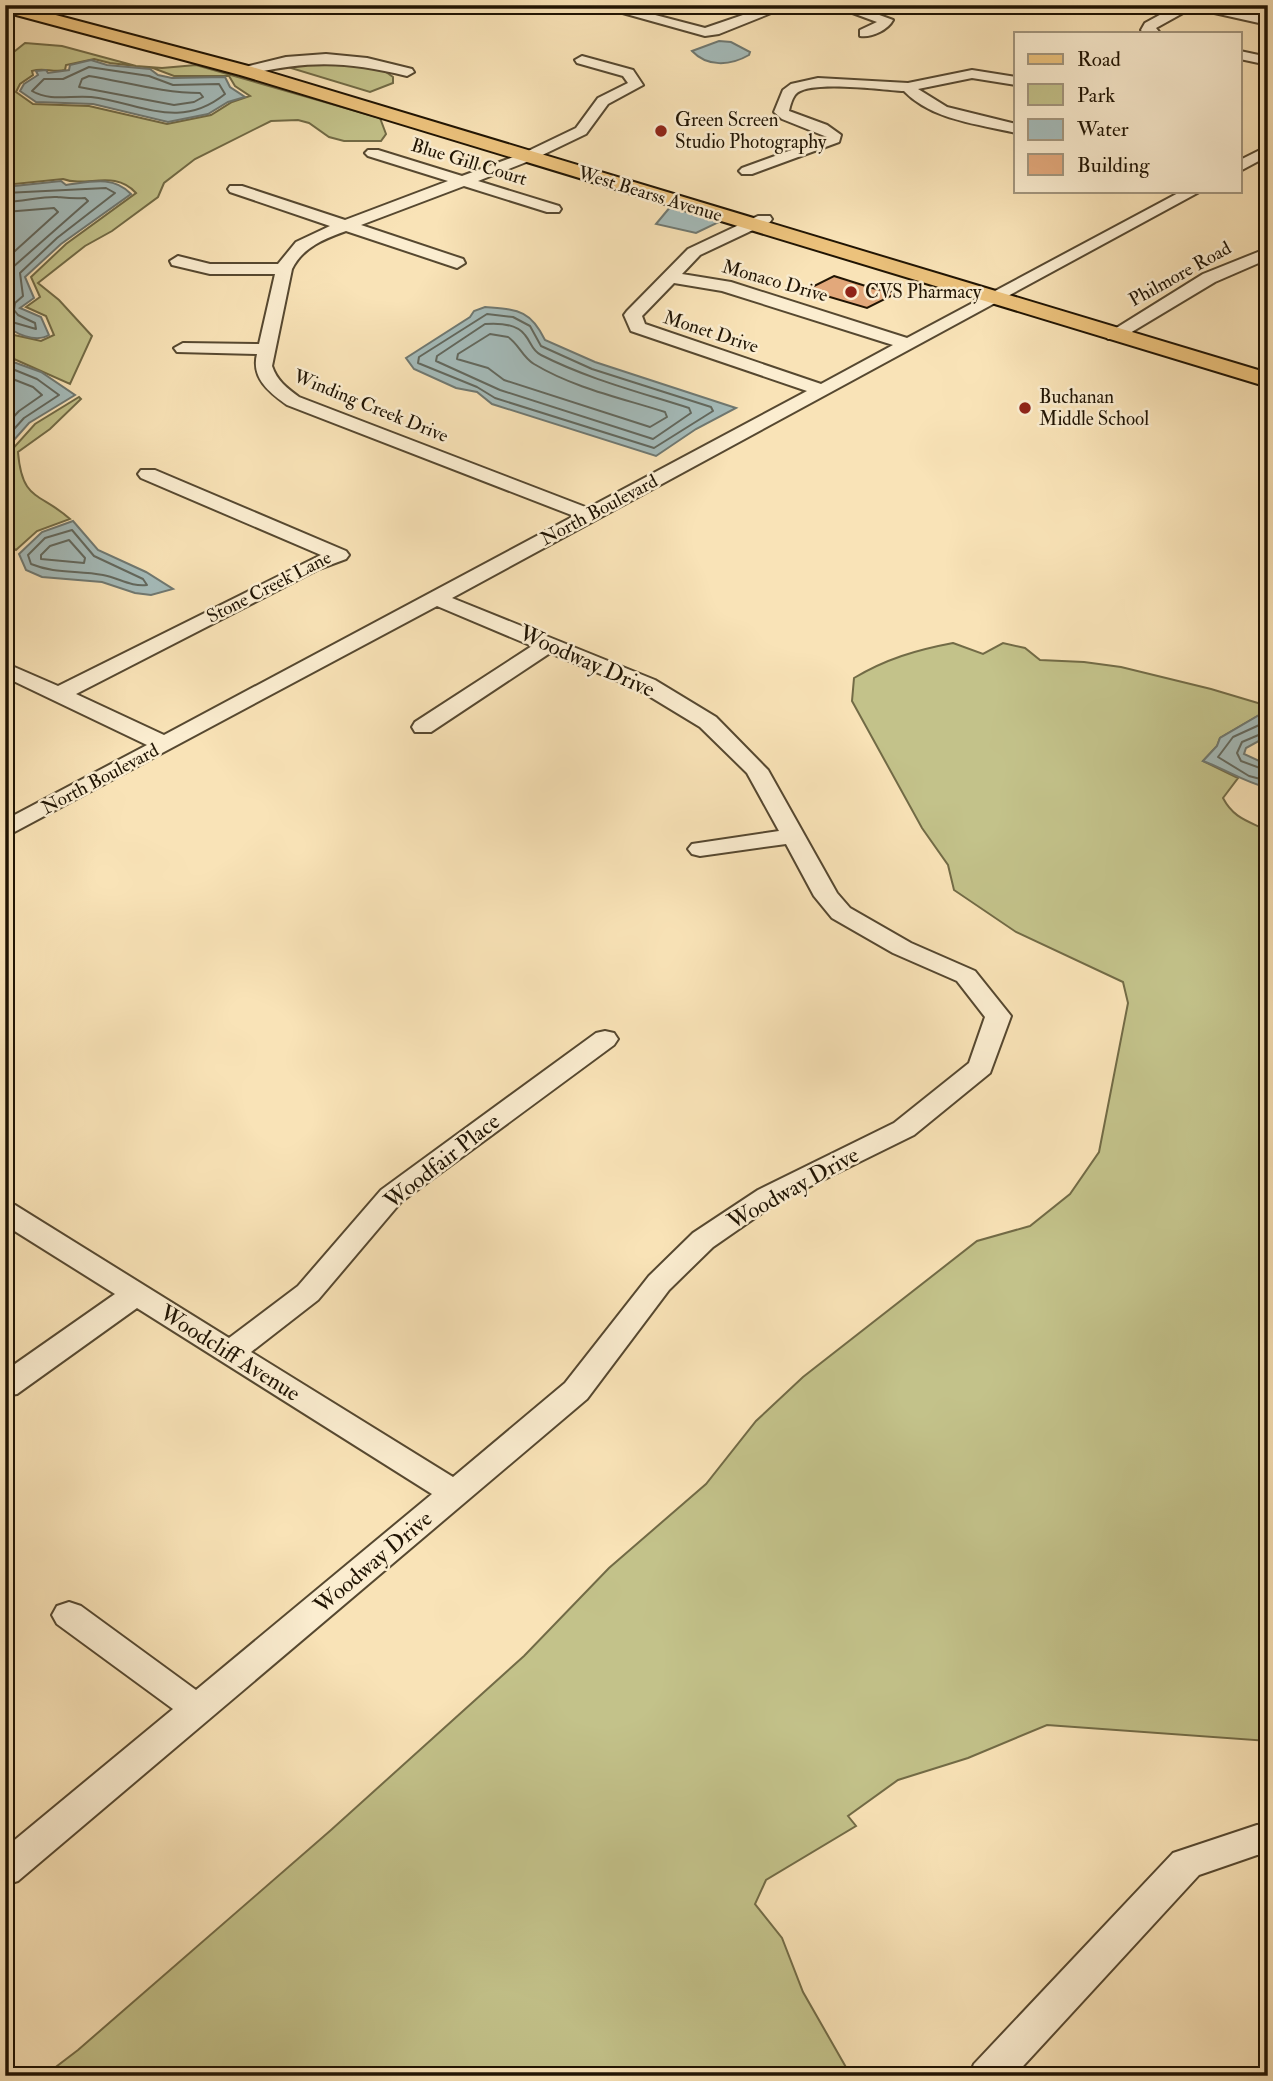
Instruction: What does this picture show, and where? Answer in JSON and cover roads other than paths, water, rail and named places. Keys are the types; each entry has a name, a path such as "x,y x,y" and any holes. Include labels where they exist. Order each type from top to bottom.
{"main road":[{"name":"West Bearss Avenue","path":"27,10 253,69 535,153 1121,331 1268,380"},
{"name":"West Bearss Avenue","path":"1121,331 1268,369"}],"street":[{"path":"600,5 705,32 714,32 785,5"},
{"path":"836,5 886,20 865,33"},
{"path":"1150,32 1150,26 1188,5"},
{"path":"1194,5 1268,21"},
{"path":"1242,54 1268,61"},
{"path":"253,69 279,60 345,60 407,72"},
{"name":"Winding Creek Drive","path":"582,60 628,73 636,85 603,101 581,131 466,181 345,225 301,246 289,257 284,269 264,366 267,378 277,390 293,401 588,515"},
{"path":"747,171 834,139 834,135 828,130 789,118 782,112 788,93 796,87 818,82 908,87 972,74 1014,81"},
{"path":"908,87 915,96 952,113 1014,128"},
{"path":"1242,165 1268,150"},
{"name":"Blue Gill Court","path":"373,153 553,209"},
{"path":"236,190 457,262"},
{"name":"North Boulevard","path":"5,830 1191,192"},
{"name":"Monet Drive","path":"758,222 694,251 633,315 637,327 822,390"},
{"name":"Philmore Road","path":"1121,331 1209,278 1268,253"},
{"path":"178,261 210,269 284,269"},
{"name":"Monaco Drive","path":"669,277 725,286 908,344"},
{"path":"184,348 266,349"},
{"name":"Stone Creek Lane","path":"59,694 312,565 339,555 148,474"},
{"name":"Woodway Drive","path":"5,1870 199,1710 576,1391 659,1283 703,1240 768,1196 904,1129 981,1067 998,1016 966,976 902,948 841,913 825,896 757,770 709,722 647,685 435,598"},
{"path":"423,727 549,644"},
{"path":"5,669 164,744"},
{"path":"700,849 794,836"},
{"name":"Woodfair Place","path":"230,1353 308,1293 391,1196 605,1040"},
{"name":"Woodcliff Avenue","path":"5,1212 454,1493"},
{"path":"6,1386 136,1294"},
{"path":"69,1615 199,1710"},
{"path":"988,2076 1186,1864 1256,1840 1268,1839"}],"water":[{"path":"719,41 731,42 750,52 749,55 719,63 705,60 692,51"},
{"path":"91,60 107,65 150,69 158,75 172,78 225,77 230,87 245,97 228,102 208,114 168,122 93,104 36,102 20,91 24,84 38,75 36,71 46,70 48,73 69,70 70,65"},
{"path":"61,181 66,185 109,182 131,194 61,244 25,277 34,298 20,308 41,317 49,335 31,338 19,334 5,323 5,187"},
{"path":"671,206 721,221 696,233 656,224"},
{"path":"485,307 521,313 534,322 545,340 595,362 736,408 696,429 656,456 492,404 477,392 456,388 414,369 406,358 470,317 474,311"},
{"path":"5,359 41,372 75,395 29,423 5,450"},
{"path":"73,521 98,550 146,572 173,589 151,595 135,593 102,582 42,577 26,570 19,554 42,532"},
{"path":"1261,714 1268,714 1268,736 1246,748 1244,754 1268,765 1268,788 1203,761 1217,746 1220,738"}],"place":[{"name":"Green Screen Studio Photography","path":"661,131"},
{"name":"CVS Pharmacy","path":"851,292"},
{"name":"Buchanan Middle School","path":"1025,408"}]}
